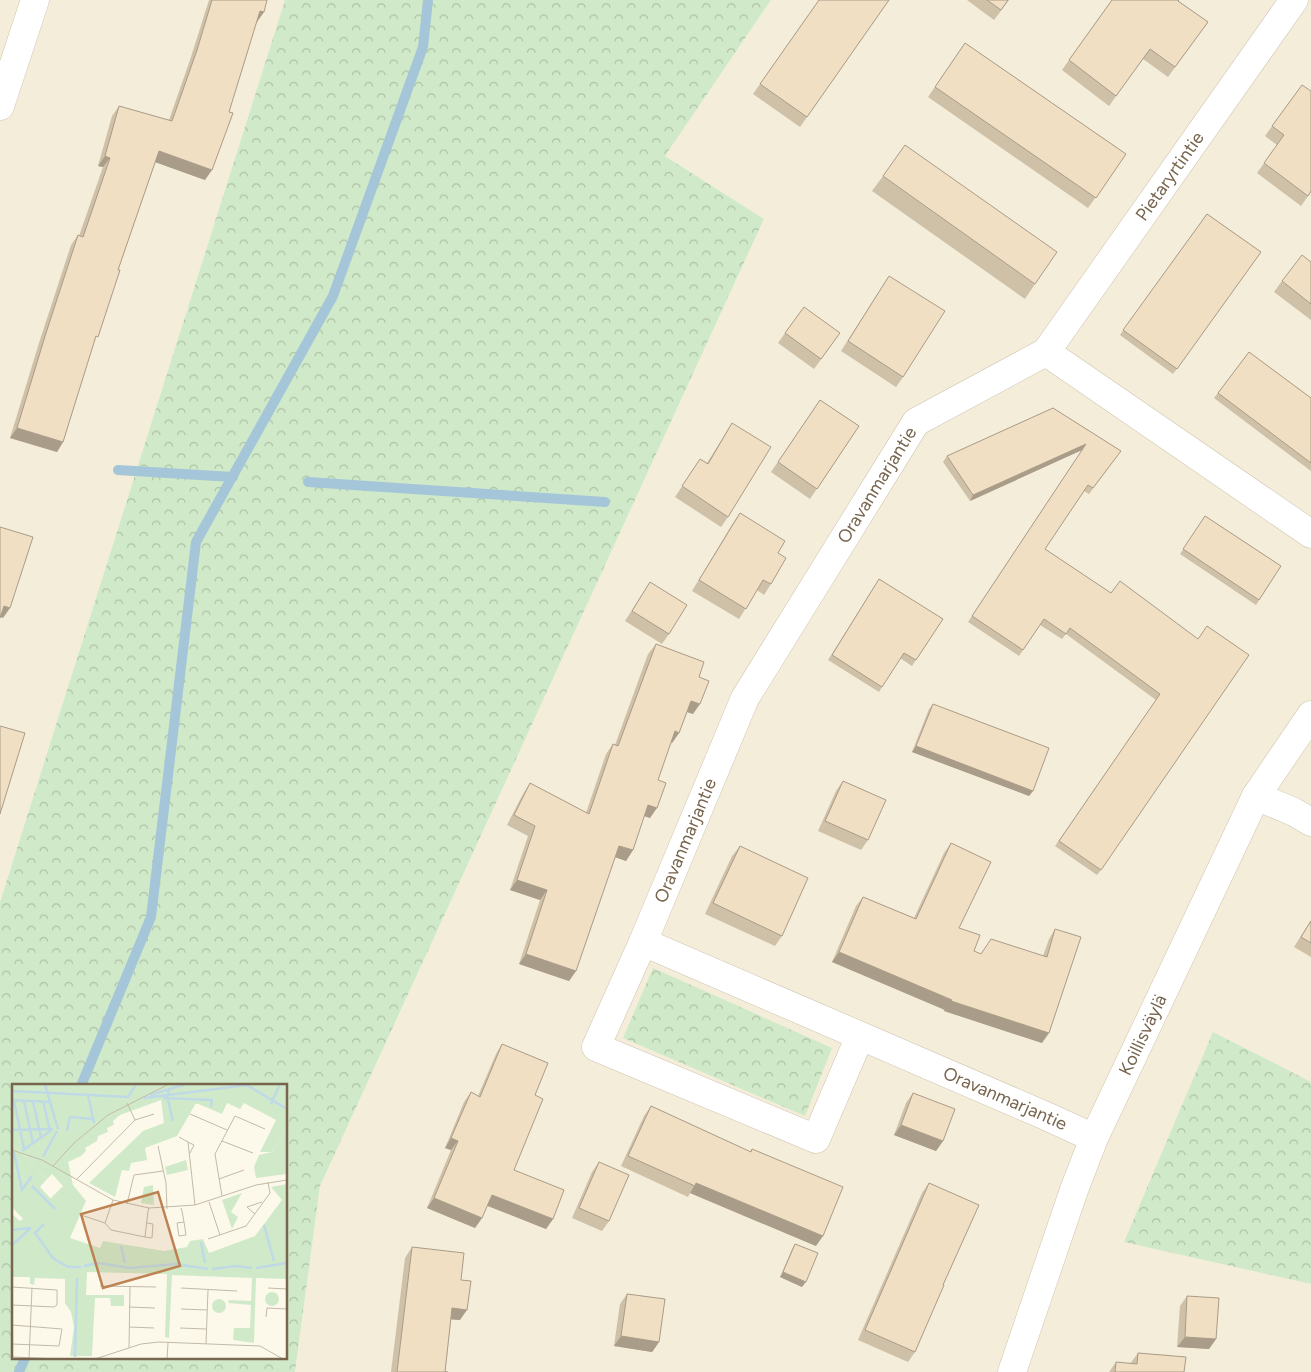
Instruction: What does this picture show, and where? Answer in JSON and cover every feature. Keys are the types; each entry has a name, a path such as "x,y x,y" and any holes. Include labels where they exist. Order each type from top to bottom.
{"street":[{"path":"0,106 34,0"},
{"name":"Pietaryrtintie","path":"1046,352 1294,0"},
{"path":"1046,352 1311,534"},
{"name":"Oravanmarjantie","path":"860,1036 816,1139 596,1047 643,942 745,698 916,422 1046,352"},
{"name":"Koillisväylä","path":"1012,1372 1074,1190 1094,1138 1256,796 1311,715"},
{"path":"1256,796 1294,812 1311,822"},
{"name":"Oravanmarjantie","path":"643,942 1094,1138"}],"shaded area":[{"path":"0,0 285,0 0,902"},
{"path":"771,0 1311,0 1311,1372 295,1372 320,1186 764,219 665,156"}],"green space":[{"path":"285,0 771,0 665,156 764,219 320,1186 295,1372 0,1372 0,902"},
{"path":"653,968 832,1048 805,1116 623,1038"},
{"path":"1213,1032 1311,1082 1311,1284 1124,1242"}],"building":[{"path":"212,0 267,0 264,12 260,11 229,112 233,113 212,170 159,151 118,270 120,270 98,337 96,336 63,442 17,428 78,235 83,237 110,158 105,156 119,106 172,121"},
{"path":"819,0 889,0 807,117 760,84"},
{"path":"987,0 1008,0 1001,10"},
{"path":"1112,0 1179,0 1208,22 1175,67 1150,49 1116,96 1069,60"},
{"path":"965,43 1126,154 1096,198 935,87"},
{"path":"1302,85 1311,91 1311,191 1308,196 1264,163 1284,135 1272,126"},
{"path":"905,145 1057,252 1035,284 883,176"},
{"path":"1207,214 1261,252 1177,369 1123,330"},
{"path":"1302,255 1311,262 1311,304 1282,281"},
{"path":"889,276 945,311 903,377 848,341"},
{"path":"804,307 840,333 821,359 785,333"},
{"path":"1249,352 1311,398 1311,463 1218,393"},
{"path":"820,400 859,426 817,489 778,462"},
{"path":"1053,408 1121,451 1093,488 1088,485 1045,549 1111,593 1120,581 1198,639 1207,626 1249,655 1101,870 1059,841 1160,694 1070,628 1066,634 1044,619 1023,650 972,616 1086,444 973,495 947,456"},
{"path":"732,423 771,447 728,517 682,486 700,459 708,464"},
{"path":"740,513 785,541 778,553 786,558 771,584 763,580 746,609 699,580"},
{"path":"1205,516 1281,566 1259,600 1183,549"},
{"path":"0,527 33,537 10,608 4,606 0,618"},
{"path":"879,579 943,619 916,660 904,653 882,687 832,655"},
{"path":"650,582 687,605 669,634 632,611"},
{"path":"656,644 704,662 699,677 709,681 700,704 691,701 679,733 675,731 658,780 666,783 657,808 648,805 633,850 619,846 576,971 526,954 547,890 517,880 535,826 514,815 530,783 589,814 613,744 618,746"},
{"path":"933,704 1049,748 1033,791 916,746"},
{"path":"0,726 25,733 0,814"},
{"path":"843,781 886,800 868,840 825,821"},
{"path":"951,843 991,862 959,928 980,935 974,951 981,954 991,939 1047,957 1055,929 1081,937 1049,1033 951,1001 839,952 863,897 916,919"},
{"path":"740,846 808,878 782,936 713,903"},
{"path":"1311,921 1311,943 1301,937"},
{"path":"502,1044 548,1063 535,1095 543,1099 514,1170 564,1190 553,1219 492,1195 482,1218 434,1198 458,1141 451,1138 471,1092 480,1097"},
{"path":"913,1093 955,1109 943,1141 901,1125"},
{"path":"651,1106 751,1152 752,1149 843,1187 823,1236 696,1183 695,1186 628,1156"},
{"path":"599,1162 629,1175 609,1221 579,1208"},
{"path":"929,1183 979,1205 915,1352 865,1330"},
{"path":"795,1244 818,1253 806,1282 783,1272"},
{"path":"412,1247 464,1253 461,1280 471,1281 467,1310 452,1308 445,1372 397,1372"},
{"path":"627,1294 665,1299 659,1342 621,1336"},
{"path":"1187,1296 1219,1298 1216,1339 1185,1337"},
{"path":"1138,1353 1186,1357 1184,1372 1115,1372 1116,1362 1137,1364"}],"waterway":[{"path":"82,1084 151,917 196,542 333,296 423,47 428,0"},
{"path":"118,470 233,477"},
{"path":"308,482 605,502"},
{"path":"19,1372 24,1360"}]}
